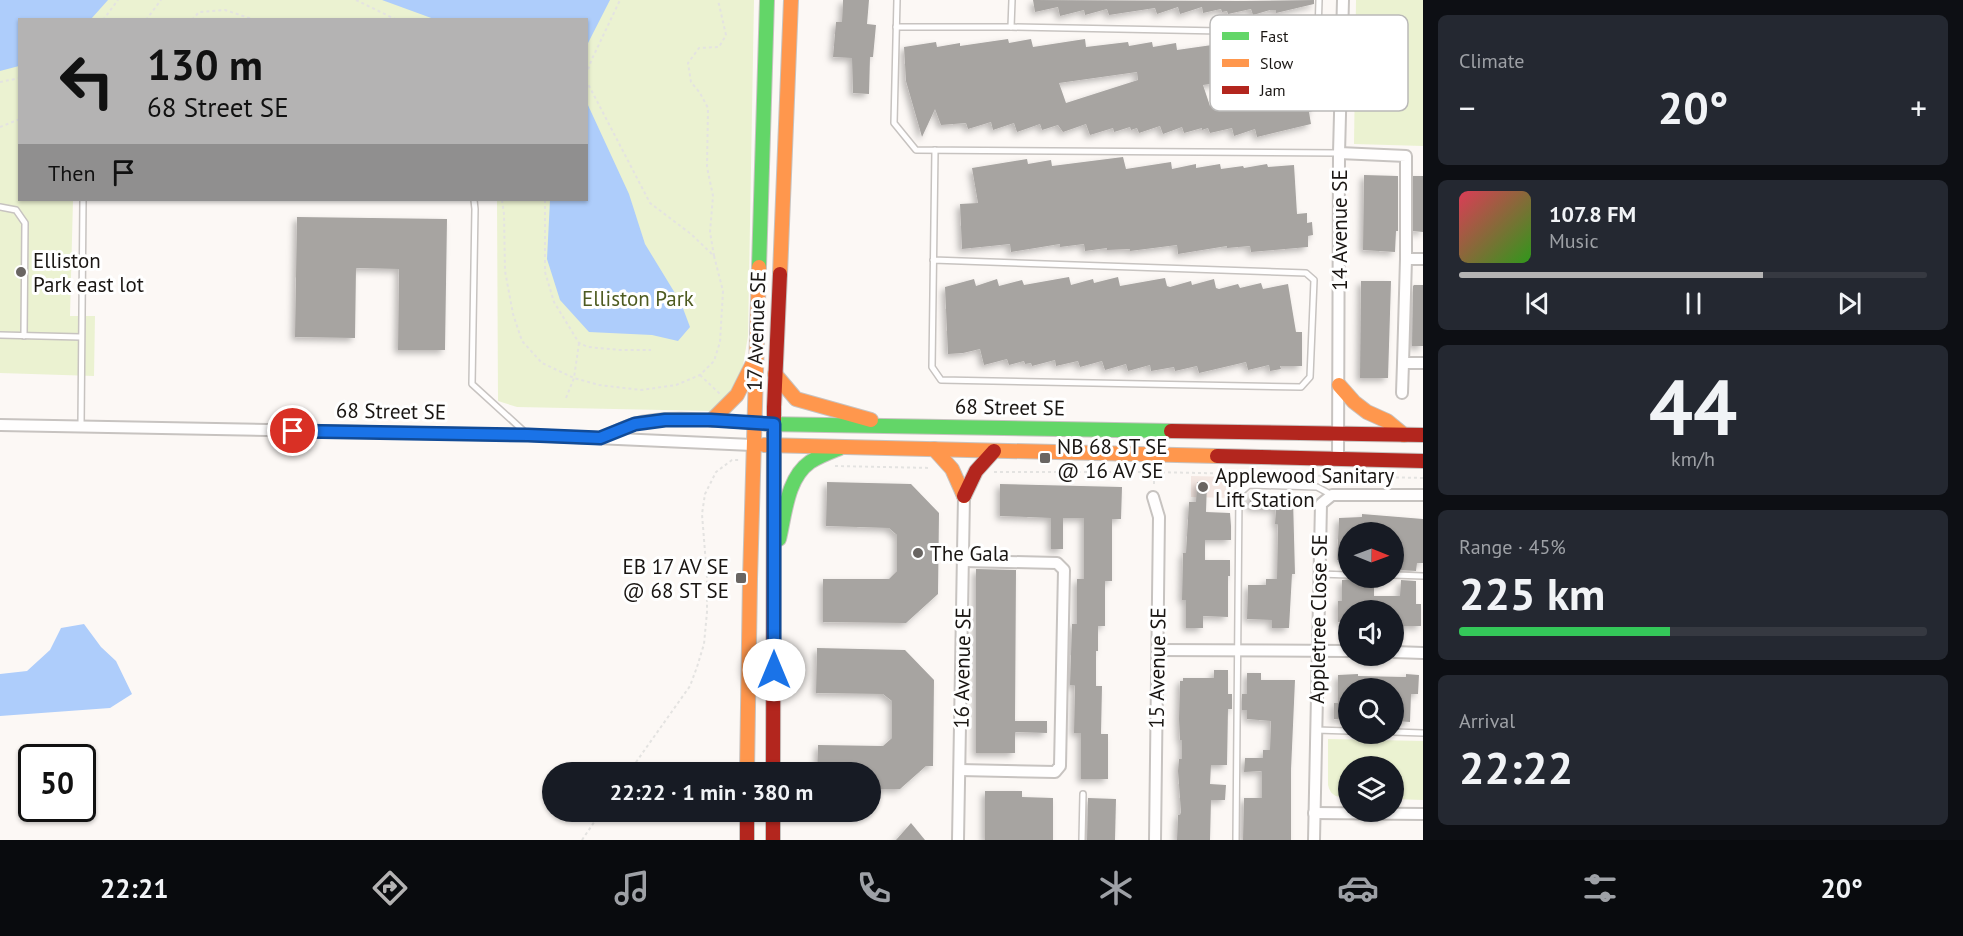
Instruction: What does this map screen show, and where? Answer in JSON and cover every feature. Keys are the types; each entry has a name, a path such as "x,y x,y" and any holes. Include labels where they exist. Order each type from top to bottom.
{"main road":[{"name":"17 Avenue SE","path":"747,762 752,445 767,0"},
{"name":"17 Avenue SE","path":"773,762 775,374 790,0"},
{"path":"711,420 725,410 738,393 750,371 757,349"},
{"path":"775,374 796,399 894,426"},
{"path":"1340,385 1354,402 1367,412 1388,422 1404,435"},
{"name":"68 Street SE","path":"753,423 1423,435"},
{"name":"68 Street SE","path":"752,445 1423,461"},
{"path":"773,563 793,485 801,471 808,463 842,447"},
{"path":"934,449 952,470 964,496"},
{"path":"964,496 976,471 994,451"},
{"path":"747,822 747,840"},
{"path":"773,822 773,840"}],"street":[{"name":"14 Avenue SE","path":"1343,0 1343,15"},
{"name":"14 Avenue SE","path":"1338,459 1341,111"},
{"path":"1340,153 1406,156 1402,393"},
{"path":"1406,259 1423,259"},
{"path":"1403,363 1423,363"},
{"name":"68 Street SE","path":"600,438 635,424 665,420 753,423"},
{"name":"68 Street SE","path":"0,425 528,435 752,445"},
{"path":"1332,495 1423,495"},
{"name":"Appletree Close SE","path":"1314,840 1321,504 1332,495"},
{"name":"16 Avenue SE","path":"958,840 964,496"},
{"name":"15 Avenue SE","path":"1153,497 1159,517 1155,840"},
{"path":"960,770 1055,772 1060,766 1064,570 1057,563 964,561"},
{"path":"1158,650 1338,651"},
{"path":"1404,652 1423,653"},
{"path":"1314,813 1423,814"}],"lane":[{"path":"897,0 894,123 916,150 1340,153"},
{"path":"1011,27 1012,0"},
{"path":"896,27 1210,31"},
{"path":"933,260 1306,273 1314,280 1310,377 1301,387 941,380 932,367 933,260 935,150"},
{"path":"81,427 83,201"},
{"path":"474,201 472,384 528,435"},
{"path":"0,207 16,210 25,223 24,336"},
{"path":"0,335 81,337"},
{"path":"1236,840 1239,494 1249,485 1317,487 1332,495"},
{"path":"1320,574 1338,575"},
{"path":"1404,575 1423,576"},
{"path":"1316,730 1338,731"},
{"path":"1404,732 1423,733"},
{"path":"1082,840 1083,794"}],"path":[{"path":"104,18 118,0"},
{"path":"148,18 161,0"},
{"path":"356,0 393,18"},
{"path":"588,70 620,0"},
{"path":"502,201 504,271 513,314 522,341 542,363 574,378 598,385 641,390 675,385 700,375 714,361 720,342 723,291 710,232 713,196 707,167 708,108 691,82 688,63 699,48 719,48 726,34 718,0"},
{"path":"194,18 199,12 225,10 249,18"},
{"path":"0,82 18,78"},
{"path":"588,84 650,203 691,234 714,256"},
{"path":"0,127 18,119"},
{"path":"544,201 545,272 554,302 579,343 579,358 566,398"},
{"path":"579,343 588,347 651,350"},
{"path":"700,375 725,398"},
{"path":"636,762 690,686 697,667 704,644 707,612 703,504 705,494 716,472 732,460"},
{"path":"830,465 940,468"},
{"path":"986,472 1154,472 1423,478"},
{"path":"582,840 594,822"}],"shaded area":[{"path":"1191,476 1232,477 1232,498 1191,497"}],"green space":[{"name":"Elliston Park","path":"0,0 754,0 748,336 741,377 712,411 517,407 498,401 497,201 588,201 588,18 18,18 18,201 73,201 70,316 95,316 94,376 0,373"},
{"path":"1356,0 1423,0 1423,146 1354,144 1354,111 1408,111 1408,15 1356,15"},
{"path":"1328,739 1338,739 1338,744 1404,744 1404,741 1423,741 1423,800 1404,799 1404,756 1338,756 1338,797 1333,794 1328,785"}],"water":[{"path":"0,0 108,0 92,18 18,18 18,66 0,71"},
{"path":"382,0 610,0 588,43 588,18 431,18"},
{"path":"588,105 629,194 645,244 681,303 690,327 678,341 652,335 589,332 560,300 547,259 550,201 588,201"},
{"path":"84,624 101,647 116,661 132,694 110,708 0,716 0,674 27,671 50,650 61,628"}],"building":[{"path":"843,0 869,0 867,24 876,25 873,57 870,57 869,94 853,93 852,58 833,57 836,22 842,22"},
{"path":"1033,0 1314,0 1314,4 1276,13 1276,10 1270,10 1253,15 1251,9 1228,14 1227,11 1222,12 1221,9 1203,13 1202,7 1180,14 1178,7 1157,14 1155,8 1109,15 1107,9 1085,15 1084,10 1060,16 1058,7 1035,12"},
{"path":"1008,39 1009,43 1031,39 1033,47 1085,39 1086,47 1128,42 1129,46 1152,42 1153,47 1176,43 1177,50 1210,45 1210,84 1203,85 1210,111 1313,111 1309,112 1311,124 1257,137 1255,129 1234,136 1232,128 1210,133 1208,128 1202,130 1202,128 1184,133 1182,127 1163,134 1160,126 1139,133 1137,128 1131,130 1130,127 1114,132 1113,128 1090,135 1086,124 1063,132 1058,125 1042,130 1040,124 1017,132 1014,123 993,130 991,122 968,129 966,123 941,125 935,109 922,137 906,81 904,47 936,42 937,47 960,43 960,46","holes":["1137,72 1138,80 1066,103 1059,83"]},
{"path":"1123,157 1126,169 1171,162 1172,169 1196,164 1196,168 1220,164 1221,169 1267,164 1268,167 1294,165 1297,214 1307,213 1307,223 1312,222 1313,235 1308,236 1308,247 1251,252 1250,246 1227,248 1227,246 1178,254 1177,245 1130,251 1130,249 1107,250 1107,248 1085,251 1084,244 1060,247 1060,244 1011,252 1010,244 962,249 960,204 978,203 972,168 1027,159 1028,164 1051,160 1052,166"},
{"path":"1364,175 1398,176 1398,231 1396,231 1395,252 1363,250"},
{"path":"1413,176 1423,176 1423,232 1413,231"},
{"path":"297,217 447,219 445,350 398,350 399,269 356,268 355,338 295,337"},
{"path":"1069,277 1071,285 1093,279 1094,283 1118,277 1120,286 1165,278 1167,286 1170,287 1191,281 1192,285 1214,279 1216,288 1219,289 1238,284 1240,288 1261,283 1263,289 1288,284 1296,332 1302,332 1302,366 1280,366 1281,369 1270,371 1269,365 1248,370 1246,362 1199,373 1197,366 1175,371 1174,367 1151,371 1150,365 1128,371 1126,364 1105,370 1102,361 1080,367 1078,361 1056,366 1055,360 1032,366 1031,363 1025,364 1024,361 1009,365 1007,359 984,365 980,349 948,354 945,287 974,279 976,286 997,279 999,286 1022,280 1024,285"},
{"path":"1361,281 1391,281 1388,378 1360,378"},
{"path":"1414,285 1423,285 1423,346 1412,346"},
{"name":"The Gala","path":"827,482 911,484 939,513 938,594 906,623 823,622 823,579 889,579 897,571 897,535 889,528 826,526"},
{"path":"1197,482 1207,482 1206,512 1230,513 1231,540 1205,540 1205,560 1230,560 1228,617 1203,616 1203,628 1186,628 1186,600 1182,600 1183,553 1186,553 1189,502 1196,502"},
{"path":"1000,484 1122,487 1121,519 1112,519 1112,581 1105,581 1105,626 1098,626 1098,651 1096,651 1096,686 1102,686 1101,734 1108,734 1108,779 1081,779 1081,733 1074,733 1075,685 1070,685 1072,624 1077,624 1077,579 1084,579 1084,518 1063,518 1063,549 1051,549 1051,518 1000,516"},
{"path":"1250,493 1265,493 1265,499 1293,499 1295,574 1292,574 1289,628 1272,628 1272,620 1247,619 1248,585 1266,585 1266,579 1277,579 1276,509 1250,508"},
{"path":"1362,514 1423,519 1423,563 1417,563 1416,571 1404,570 1404,522 1339,522 1339,518 1362,517"},
{"path":"976,569 1016,570 1015,721 1047,721 1047,733 1015,732 1015,753 976,753"},
{"path":"1404,580 1416,581 1416,604 1421,604 1421,626 1404,626 1404,600 1342,600 1342,588 1374,588 1374,596 1400,596 1400,588 1404,588"},
{"path":"817,648 905,650 934,680 933,766 926,766 900,789 881,789 881,762 817,762 818,745 883,746 892,738 892,701 883,694 816,693"},
{"path":"1214,670 1228,670 1228,694 1232,694 1232,709 1228,709 1227,765 1211,765 1210,784 1226,785 1225,800 1211,800 1210,840 1177,840 1178,815 1181,812 1178,771 1179,759 1182,759 1179,719 1180,681 1183,681 1183,678 1214,678"},
{"path":"1247,673 1261,673 1261,680 1295,680 1291,840 1243,840 1244,798 1262,798 1262,771 1244,772 1245,758 1263,758 1263,750 1270,750 1271,721 1247,719 1247,710 1242,710 1242,694 1247,694"},
{"path":"1406,674 1419,675 1418,694 1411,694 1410,722 1404,722 1404,678 1338,678 1338,675 1406,677"},
{"path":"1334,703 1338,703 1338,719 1334,719"},
{"path":"985,791 1022,791 1022,797 1053,798 1053,840 985,840"},
{"path":"1088,798 1116,799 1115,840 1087,840"},
{"path":"911,823 925,840 896,840"}],"traffic: fast":[{"path":"759,267 767,0"},
{"path":"766,424 1171,431"},
{"path":"779,539 788,497 796,477 810,462 840,448"}],"traffic: slow":[{"path":"780,274 791,0"},
{"path":"747,762 759,267"},
{"path":"712,420 737,395 753,363"},
{"path":"775,374 796,399 871,420"},
{"path":"1339,385 1354,402 1367,412 1387,421 1404,435"},
{"path":"764,445 1217,456"},
{"path":"934,449 952,469 964,496"}],"traffic: jam":[{"path":"773,762 774,407 780,274"},
{"path":"1171,431 1423,435"},
{"path":"964,496 976,471 994,451"},
{"path":"1217,456 1423,461"},
{"path":"747,822 747,840"},
{"path":"773,822 773,840"}],"place":[{"name":"Elliston Park east lot","path":"21,272"},
{"name":"NB 68 ST SE @ 16 AV SE","path":"1045,458"},
{"name":"Applewood Sanitary Lift Station","path":"1203,487"},
{"name":"The Gala","path":"918,553"},
{"name":"EB 17 AV SE @ 68 ST SE","path":"741,578"}],"route":[{"path":"293,431 600,438 635,424 665,420 774,424 774,670"}]}
